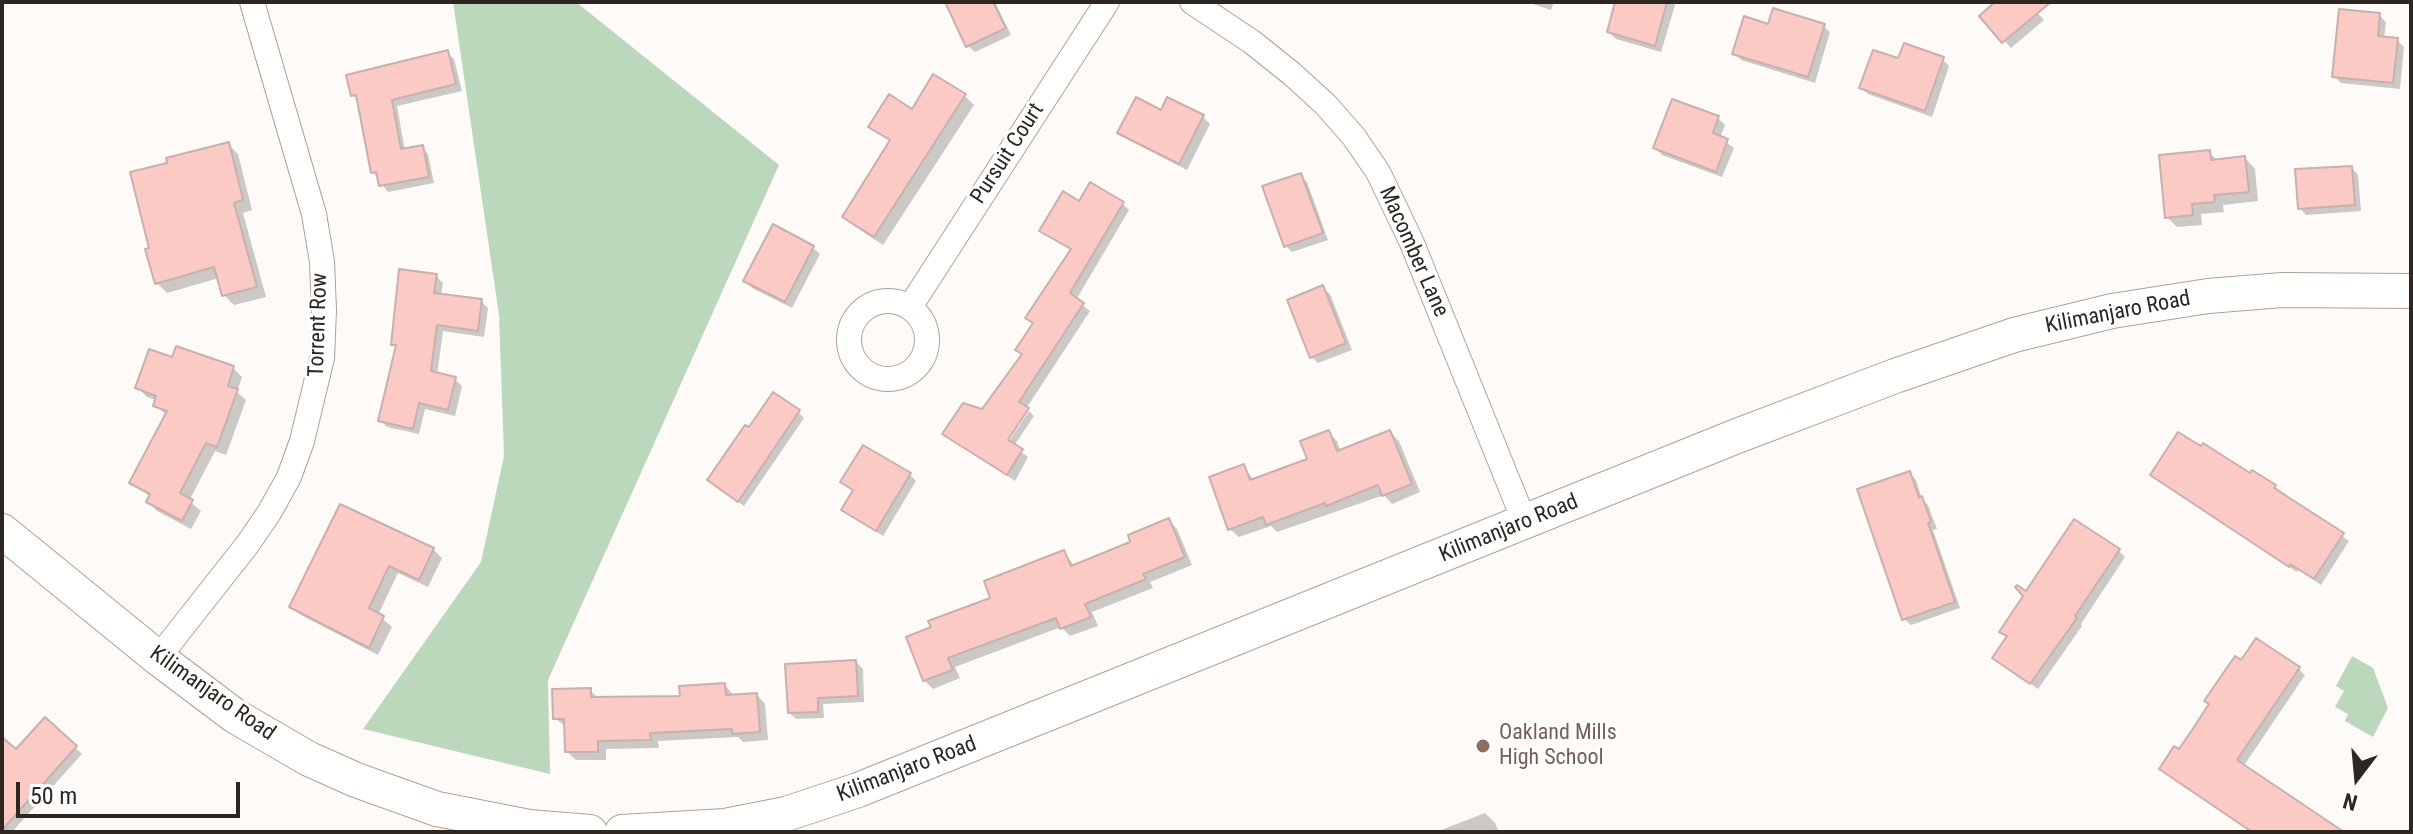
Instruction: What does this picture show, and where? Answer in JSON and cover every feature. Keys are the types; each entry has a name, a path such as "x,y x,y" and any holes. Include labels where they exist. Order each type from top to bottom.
{"street":[{"name":"Torrent Row","path":"158,658 247,545 276,501 302,441 322,358 322,262 314,214 252,2"},
{"name":"Pursuit Court","path":"910,307 1107,2"},
{"name":"Macomber Lane","path":"1192,2 1252,42 1326,105 1354,137 1378,172 1412,243 1525,523"},
{"name":"Kilimanjaro Road","path":"622,832 725,826 786,814 858,790 1752,430 2014,335 2112,311 2208,296 2282,290 2411,291"},
{"name":"Kilimanjaro Road","path":"2,531 158,658 235,716 309,759 435,820 486,820 590,832"}],"green space":[{"path":"453,2 576,2 779,165 548,680 550,774 363,729 481,562 504,456 499,315"},
{"path":"2352,656 2373,668 2388,708 2373,737 2345,721 2348,714 2335,707 2344,691 2336,686"}],"building":[{"path":"945,2 993,2 1006,28 966,47"},
{"path":"1615,2 1667,2 1655,46 1607,32"},
{"path":"1995,2 2051,2 2002,43 1979,16"},
{"path":"1773,8 1825,24 1808,77 1732,54 1744,16 1768,24"},
{"path":"2339,9 2380,13 2378,36 2398,38 2393,83 2332,77"},
{"path":"1904,43 1944,57 1925,111 1859,88 1873,50 1898,58"},
{"path":"448,50 456,84 392,100 401,149 423,145 429,177 379,186 376,172 371,173 356,95 351,96 346,75"},
{"path":"933,74 966,94 874,237 842,217 890,140 868,127 889,94 912,109"},
{"path":"1136,97 1161,110 1167,97 1204,115 1179,164 1117,133"},
{"path":"1672,99 1719,116 1713,133 1728,139 1716,172 1653,148"},
{"path":"229,142 243,200 234,203 257,287 222,296 214,267 155,284 130,172 167,163 166,158"},
{"path":"2210,150 2211,160 2245,156 2249,192 2214,195 2215,202 2192,204 2193,215 2165,218 2159,155"},
{"path":"2352,166 2355,205 2298,209 2295,169"},
{"path":"1301,173 1323,233 1284,247 1262,186"},
{"path":"1090,182 1124,202 1070,293 1084,303 1019,402 1029,408 1008,440 1023,449 1007,475 942,434 963,403 982,409 1022,354 1015,350 1033,323 1025,318 1071,249 1039,231 1063,191 1079,201"},
{"path":"773,224 814,246 785,302 743,281"},
{"path":"399,269 437,274 434,293 482,299 478,331 437,325 431,371 456,377 448,410 419,403 413,429 378,421 396,345 391,345"},
{"path":"1323,285 1346,343 1310,358 1287,300"},
{"path":"176,346 234,366 228,386 238,389 217,447 206,443 180,493 193,500 182,521 146,502 150,494 129,483 167,411 153,406 156,396 135,388 149,349 172,357"},
{"path":"773,392 800,410 738,502 707,480 745,425 749,427"},
{"path":"1329,430 1337,451 1390,430 1412,484 1382,496 1378,485 1266,525 1263,517 1228,530 1209,477 1244,464 1250,480 1307,459 1300,441"},
{"path":"2178,432 2201,446 2203,443 2250,473 2252,470 2276,485 2274,488 2344,533 2314,579 2290,564 2289,567 2150,475"},
{"path":"863,445 911,473 876,531 841,510 853,490 840,482"},
{"path":"1910,471 1931,522 1928,523 1955,602 1902,620 1857,489"},
{"path":"340,504 434,548 419,580 389,566 369,608 384,616 369,648 289,607"},
{"path":"1169,518 1185,557 1143,574 1146,579 1085,604 1091,617 1060,629 1056,618 948,658 953,670 923,681 906,637 931,627 928,621 990,598 984,581 1064,550 1071,566 1130,542 1128,535"},
{"path":"2074,519 2120,549 2075,616 2077,618 2030,684 1992,658 2007,636 1999,632 2023,596 2015,587 2017,585 2026,591"},
{"path":"2256,638 2300,667 2237,760 2344,832 2252,832 2159,769 2174,746 2179,749 2194,727 2209,704 2204,701 2235,656 2241,660"},
{"path":"856,660 858,696 818,698 818,712 788,713 785,664"},
{"path":"725,683 726,695 757,693 760,732 732,734 732,729 650,733 651,740 598,741 598,752 565,752 564,719 553,719 552,689 591,688 591,697 680,696 679,686"},
{"path":"45,717 77,746 2,830 2,737 16,749"}],"place":[{"name":"Oakland Mills High School","path":"1483,746"}]}
